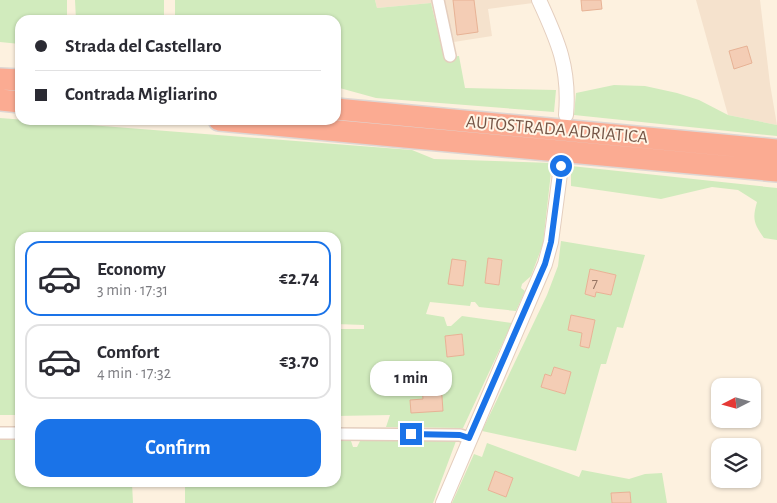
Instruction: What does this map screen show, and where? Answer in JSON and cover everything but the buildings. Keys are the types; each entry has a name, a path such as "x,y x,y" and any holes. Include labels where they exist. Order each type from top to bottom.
{"highway":[{"path":"0,78 15,80"},
{"path":"0,100 15,102"},
{"name":"AUTOSTRADA ADRIATICA","path":"341,109 777,150"},
{"name":"AUTOSTRADA ADRIATICA","path":"275,125 777,171"}],"street":[{"path":"438,0 450,56"},
{"path":"539,0 563,54 567,84 566,115"},
{"path":"443,503 469,438 545,264 551,242 561,166"},
{"path":"0,433 15,433"},
{"path":"341,434 460,435 469,438"}],"shaded area":[{"path":"375,0 532,0 533,3 488,9 492,36 441,44 431,3 377,8"},
{"path":"696,0 760,0 777,125 728,115"}],"green space":[{"path":"0,0 67,0 67,15 15,15 15,44 0,42"},
{"path":"75,0 164,0 164,15 76,15"},
{"path":"175,0 375,0 377,8 431,3 444,57 459,56 465,88 556,90 554,112 376,98 341,88 341,15 175,15"},
{"path":"614,85 645,86 677,93 699,100 728,115 777,125 777,136 574,115 576,93"},
{"path":"0,118 15,119 15,125 90,125 412,150 434,159 552,163 543,244 531,276 522,284 521,288 525,291 516,311 479,307 475,302 471,302 470,306 430,302 426,314 444,317 447,326 451,326 462,316 512,323 463,428 386,427 390,415 341,416 341,329 364,329 364,325 341,324 341,232 15,232 15,415 0,415","holes":["488,259 502,260 499,285 485,283","452,260 466,261 463,286 449,284","462,334 464,355 447,357 445,336"]},
{"path":"571,166 777,188 777,240 764,238 755,221 757,202 738,190 712,187 661,199 571,186"},
{"path":"561,241 645,255 623,328 617,327 606,364 601,364 576,451 482,431 547,295 558,266","holes":["590,269 616,275 611,295 596,292 595,297 585,294","571,315 595,320 589,348 580,346 582,333 568,330","554,367 571,372 565,394 541,387 545,374 551,376"]},
{"path":"0,440 15,440 15,487 132,487 133,503 0,503"},
{"path":"341,441 351,441 353,447 357,447 360,441 456,441 433,503 185,503 185,487 341,487"},
{"path":"487,443 579,477 582,470 629,479 645,474 662,473 667,503 631,503 630,492 611,493 612,503 452,503 474,454 482,457","holes":["495,471 513,478 506,497 488,490"]}],"route":[{"path":"411,434 460,435 469,438 536,289 545,264 551,242 561,166"}]}
